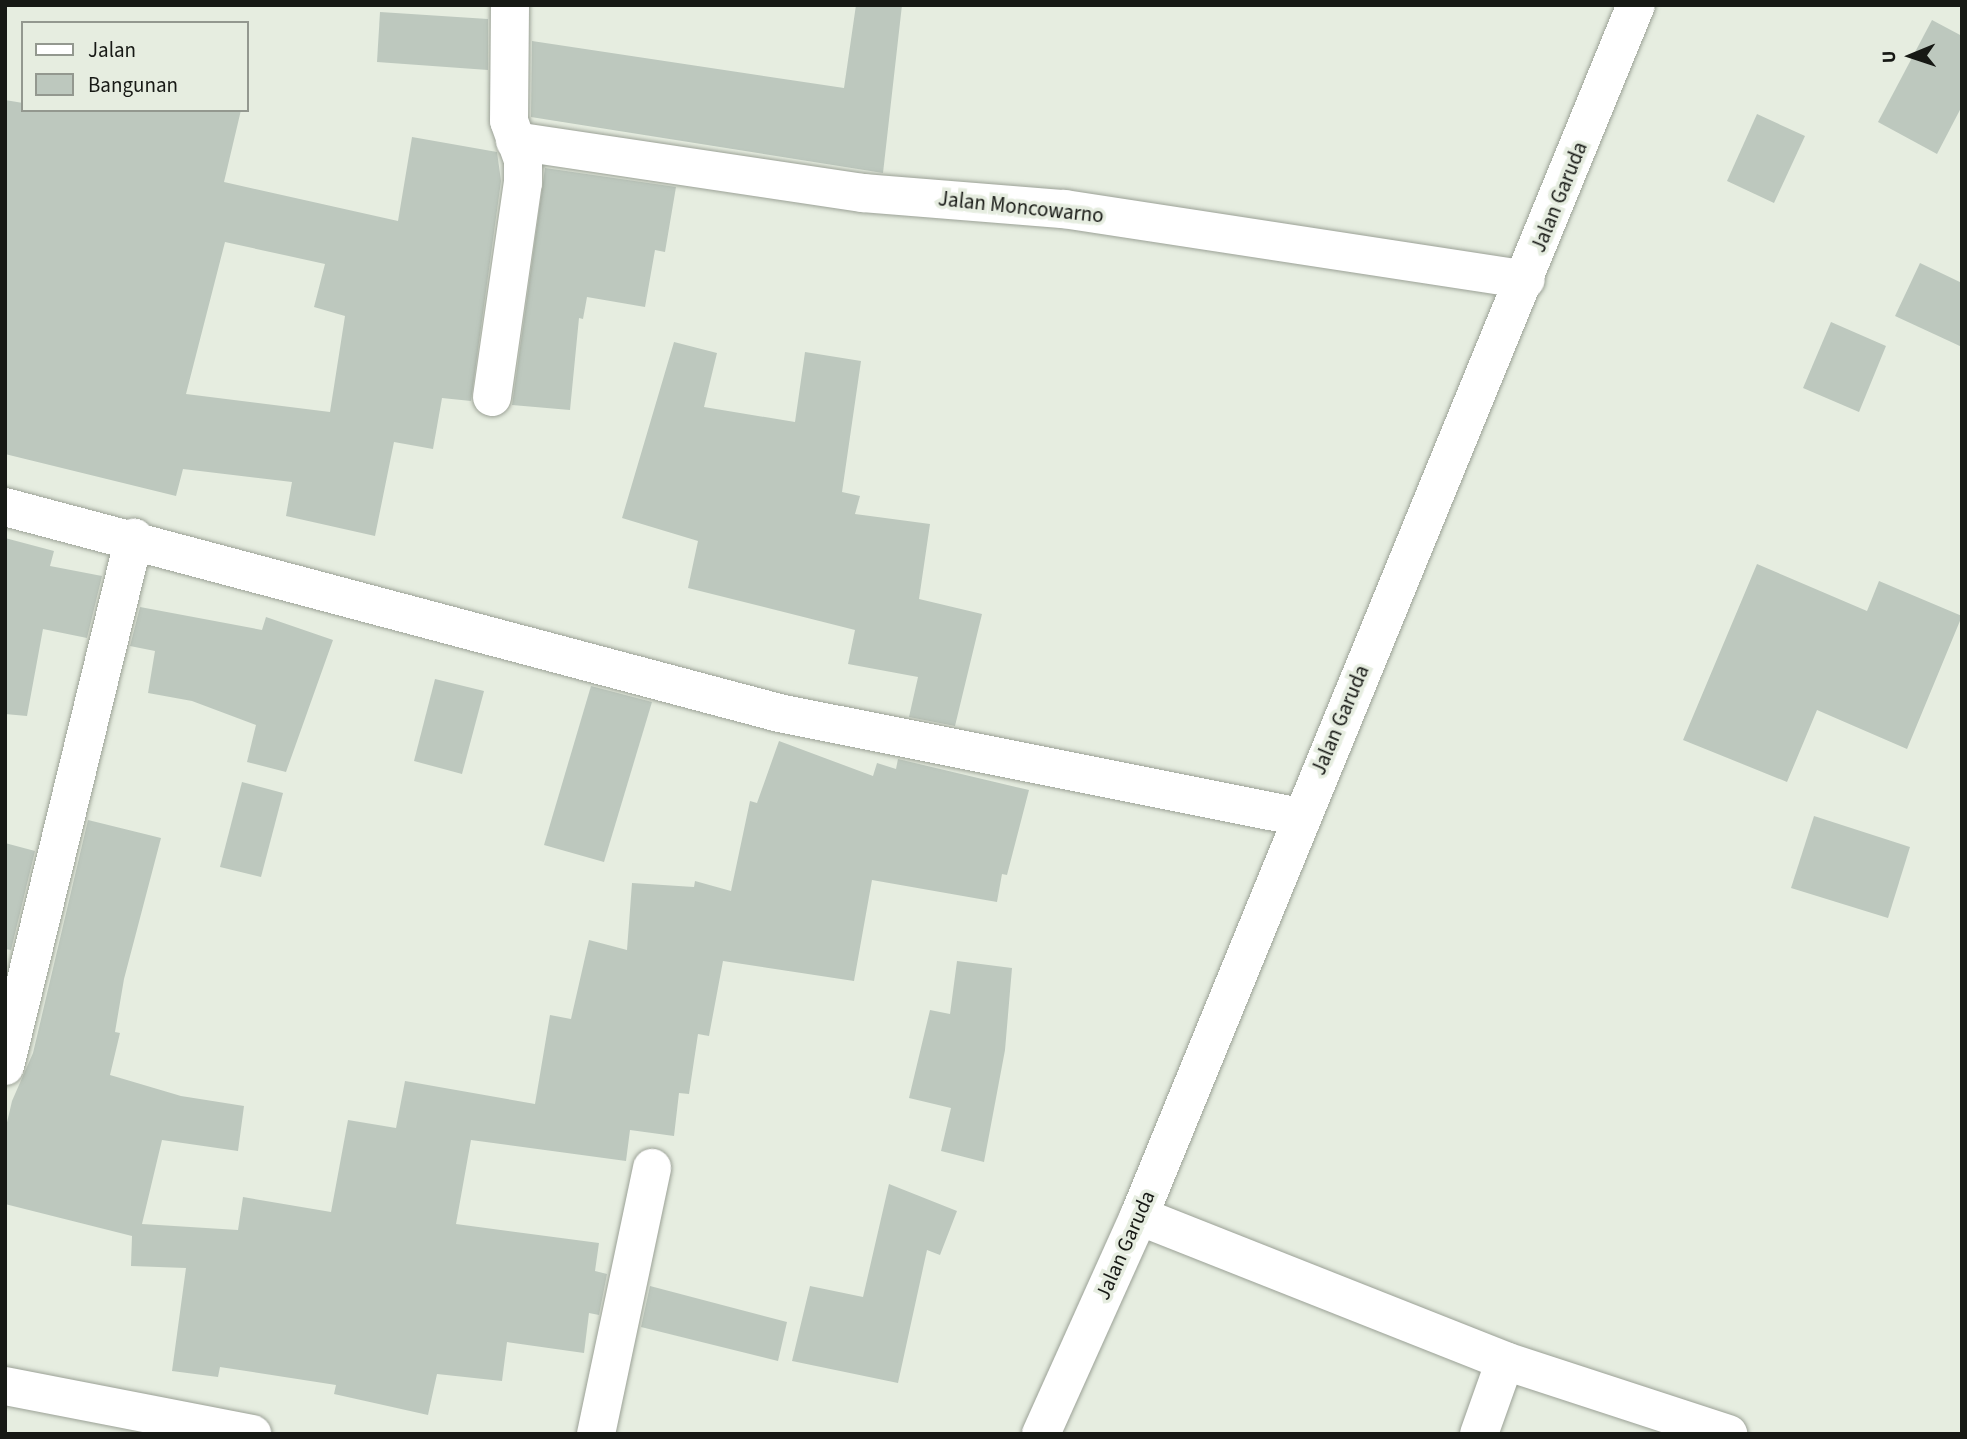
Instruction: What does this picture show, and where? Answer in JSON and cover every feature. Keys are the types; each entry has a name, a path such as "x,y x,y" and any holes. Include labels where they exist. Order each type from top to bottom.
{"street":[{"path":"492,397 523,183 523,160 509,121 510,5"},
{"name":"Jalan Garuda","path":"1041,1434 1139,1216 1300,817 1526,280 1636,5"},
{"name":"Jalan Moncowarno","path":"515,142 863,192 1064,209 1526,280"},
{"path":"5,507 134,538 779,713 1300,817"},
{"path":"5,1066 134,538"},
{"path":"596,1434 652,1168"},
{"path":"1139,1216 1506,1361 1728,1434"},
{"path":"1479,1434 1506,1361"},
{"path":"5,1385 104,1420 253,1434"}],"building":[{"path":"856,5 902,5 883,173 531,117 532,41 844,88"},
{"path":"380,12 488,19 488,70 377,62"},
{"path":"1932,20 1962,36 1962,106 1937,154 1878,122"},
{"path":"5,100 21,103 21,112 241,112 224,182 398,221 412,137 497,152 501,181 471,401 442,398 433,449 394,442 375,536 286,516 292,482 183,469 176,496 5,454","holes":["225,242 325,264 314,307 345,316 330,412 186,394"]},
{"path":"1757,114 1805,136 1774,203 1727,181"},
{"path":"545,168 676,187 665,252 655,250 645,307 587,297 583,319 579,318 570,410 512,405"},
{"path":"1920,263 1962,283 1962,347 1895,316"},
{"path":"1831,322 1886,346 1859,412 1803,388"},
{"path":"674,342 717,353 704,407 795,422 805,352 861,361 842,492 860,496 855,514 930,524 919,599 982,614 955,726 909,717 918,677 848,664 855,630 688,588 698,541 622,518"},
{"path":"5,538 54,551 50,566 102,576 87,638 43,629 27,716 5,714"},
{"path":"1757,564 1867,611 1879,581 1962,616 1907,749 1817,710 1787,782 1683,740"},
{"path":"140,607 262,630 266,617 333,640 286,772 247,762 256,725 192,701 148,693 155,651 130,646"},
{"path":"435,679 484,691 462,774 414,761"},
{"path":"591,686 652,702 604,862 544,845"},
{"path":"779,741 873,776 877,763 896,769 898,759 1029,790 1007,875 1002,874 997,902 872,880 854,981 723,961 709,1036 698,1034 689,1094 679,1093 674,1136 630,1130 626,1161 471,1140 456,1224 599,1243 595,1271 607,1274 599,1315 589,1313 584,1353 507,1342 502,1381 437,1374 428,1415 334,1394 336,1385 220,1367 218,1377 172,1371 186,1268 131,1266 132,1236 5,1204 5,1131 12,1101 33,1053 88,820 161,838 124,979 115,1032 120,1033 110,1075 181,1096 244,1106 238,1151 162,1140 142,1224 238,1230 243,1197 331,1212 348,1120 396,1128 405,1081 535,1104 550,1015 571,1019 589,940 627,950 632,883 694,887 695,881 731,891 750,801 757,803"},
{"path":"242,782 283,793 261,877 220,867"},
{"path":"1814,816 1910,847 1888,918 1791,888"},
{"path":"5,843 35,851 11,950 5,949"},
{"path":"957,961 1012,968 1005,1050 984,1162 941,1151 951,1108 909,1098 930,1010 950,1014"},
{"path":"889,1184 957,1211 940,1255 927,1250 898,1383 792,1361 810,1286 863,1297"},
{"path":"650,1286 787,1322 778,1361 641,1327"}]}
